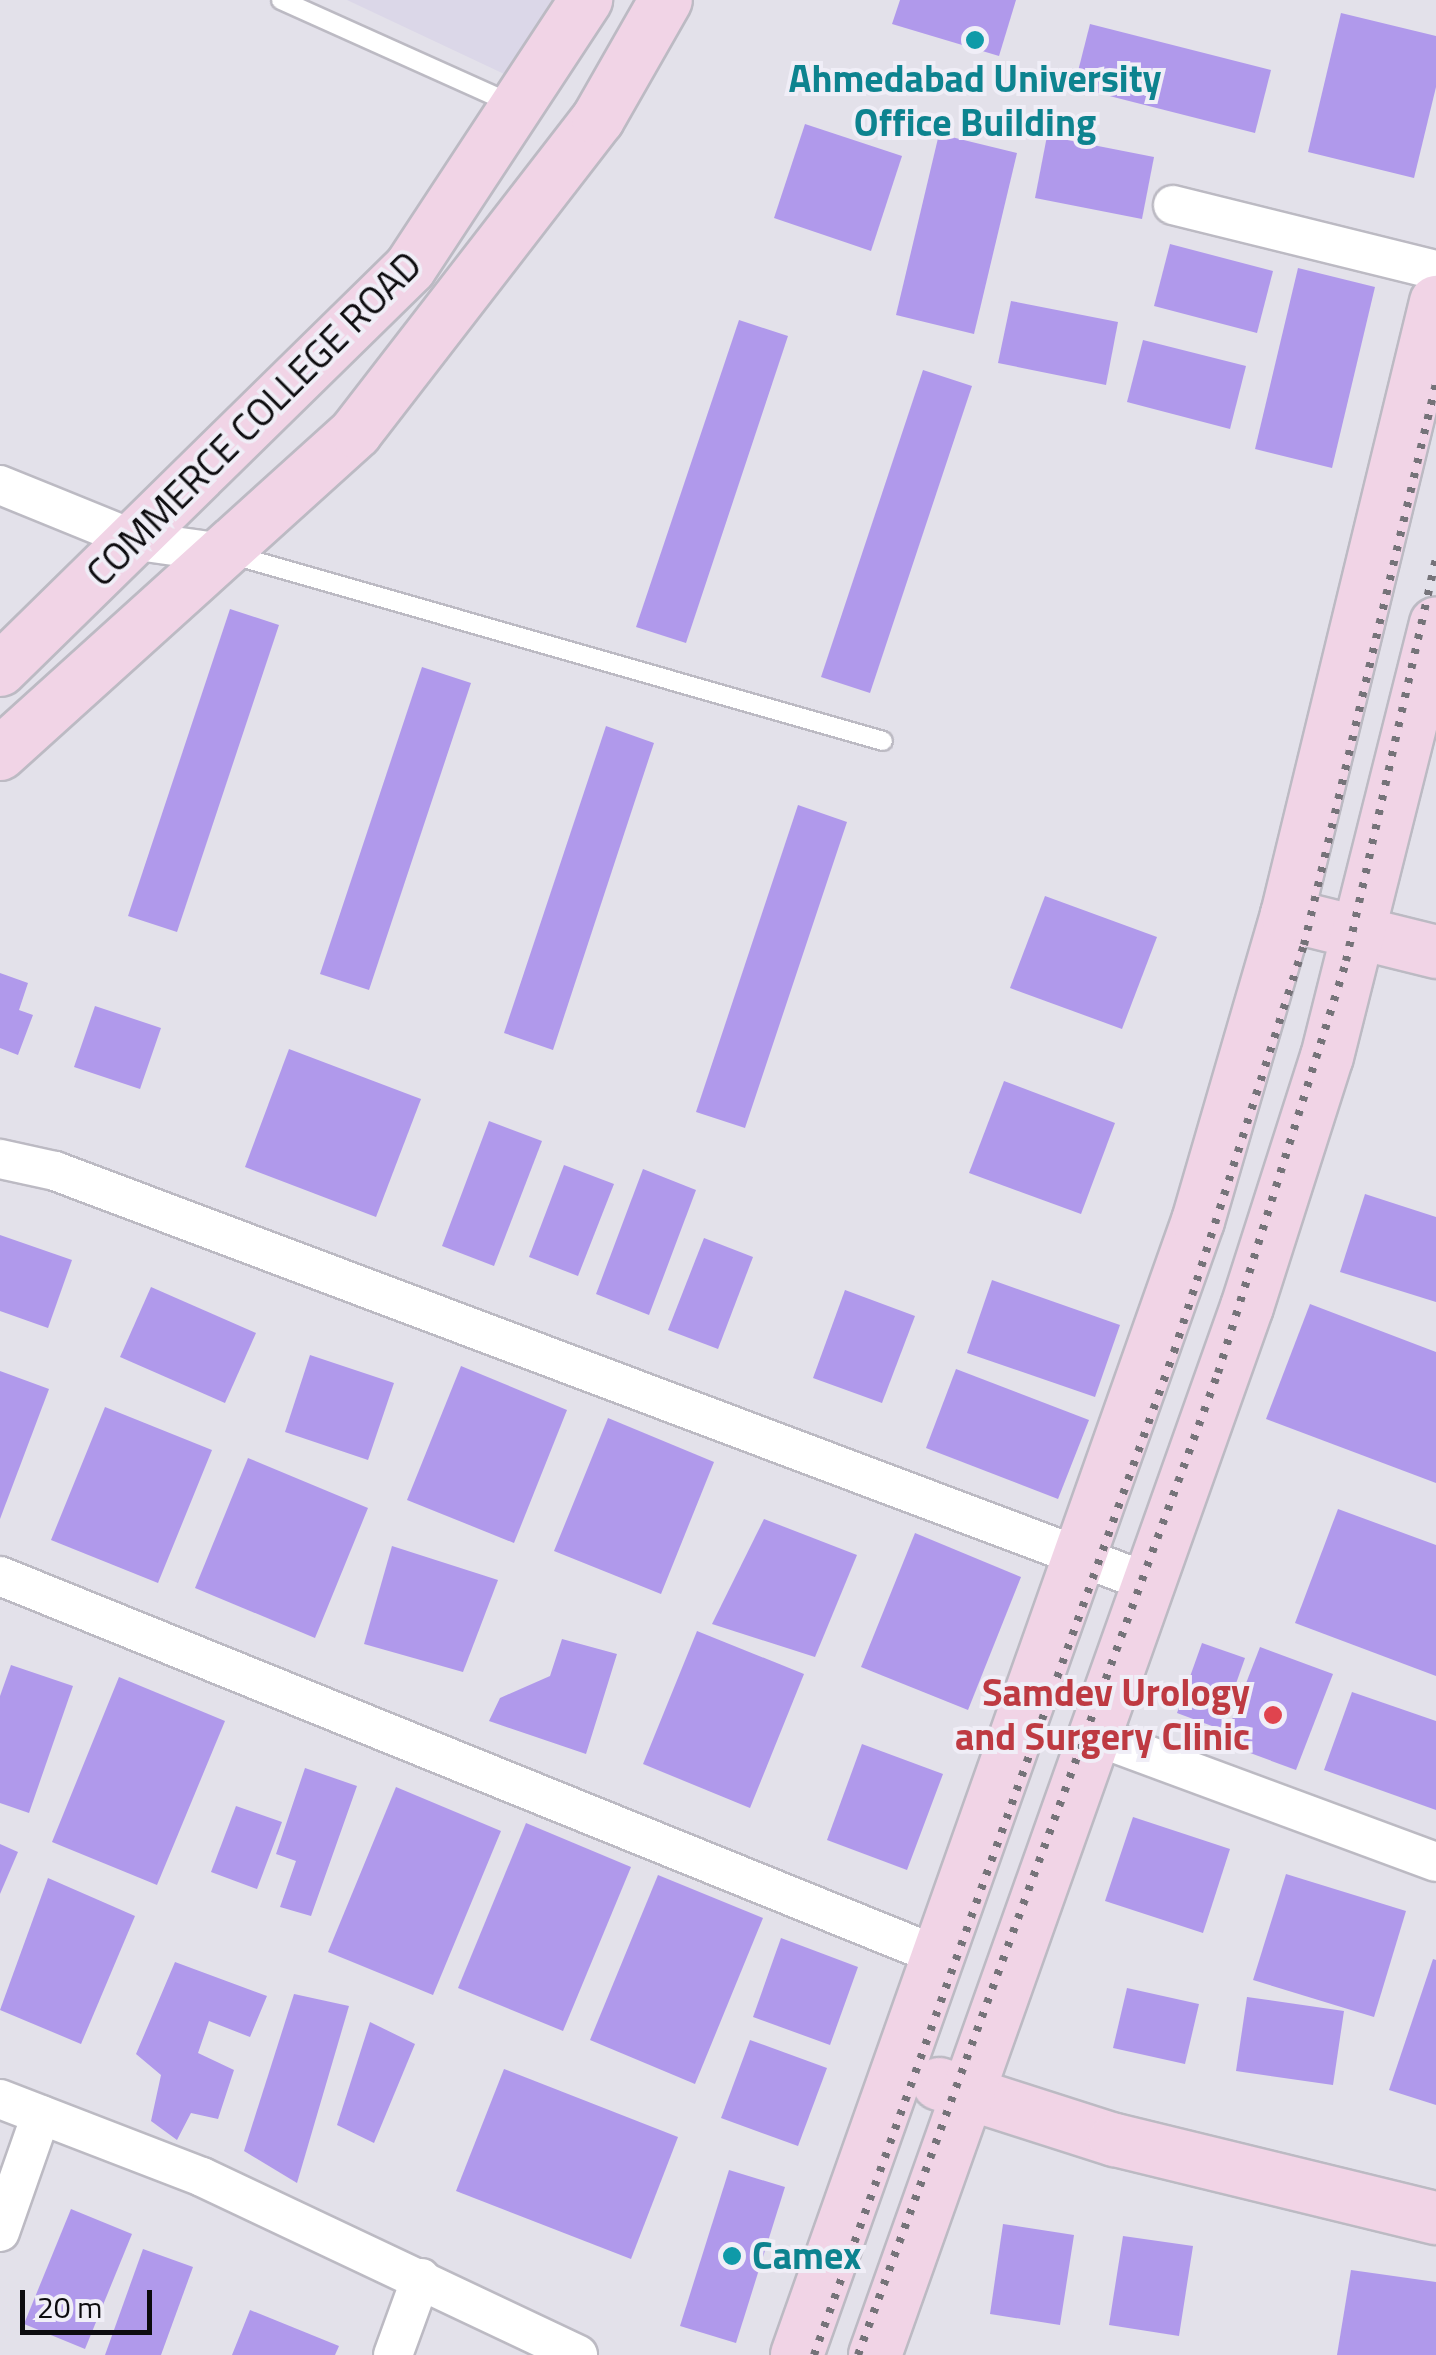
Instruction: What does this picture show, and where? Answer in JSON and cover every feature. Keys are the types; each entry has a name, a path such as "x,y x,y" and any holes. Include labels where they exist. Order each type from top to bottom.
{"main road":[{"name":"COMMERCE COLLEGE ROAD","path":"0,754 230,554 356,432 470,291 598,119 666,0"},
{"name":"COMMERCE COLLEGE ROAD","path":"0,670 138,541 410,268 522,108 575,8"},
{"path":"797,2355 1198,1221 1288,915 1436,302"},
{"path":"875,2355 1155,1585 1362,933 1436,623"},
{"path":"1288,915 1436,952"},
{"path":"900,2070 970,2096 1436,2218"}],"street":[{"path":"1174,205 1436,270"},
{"path":"0,484 138,541 230,554"},
{"path":"0,1159 55,1171 1155,1585"},
{"path":"0,1576 941,1956"},
{"path":"1098,1737 1436,1862"},
{"path":"0,2099 421,2278 578,2355"},
{"path":"0,2232 41,2115"},
{"path":"394,2355 421,2278"}],"lane":[{"path":"281,0 522,108"},
{"path":"230,554 883,741"}],"shaded area":[{"path":"347,0 557,0 515,79"}],"building":[{"name":"Ahmedabad University Office Building","path":"900,0 1016,0 999,56 892,24"},
{"path":"1341,13 1436,36 1436,87 1414,178 1308,152"},
{"path":"1090,24 1271,70 1255,133 1074,87"},
{"path":"805,124 902,156 871,251 774,218"},
{"path":"939,134 1017,153 974,334 896,315"},
{"path":"1047,136 1154,157 1142,219 1035,198"},
{"path":"1170,244 1273,271 1257,333 1154,306"},
{"path":"1298,268 1375,287 1332,468 1255,449"},
{"path":"1011,301 1118,322 1106,385 998,363"},
{"path":"739,320 788,336 686,643 636,627"},
{"path":"1143,340 1246,366 1230,429 1127,402"},
{"path":"923,370 972,386 870,693 821,677"},
{"path":"230,609 279,625 177,932 128,916"},
{"path":"422,667 471,683 369,990 320,974"},
{"path":"606,726 654,743 553,1050 504,1033"},
{"path":"798,805 847,822 745,1128 696,1112"},
{"path":"1045,896 1157,937 1122,1029 1010,988"},
{"path":"0,973 28,983 19,1010 33,1015 18,1055 0,1048"},
{"path":"95,1006 161,1028 140,1089 74,1067"},
{"path":"289,1049 421,1099 376,1217 245,1167"},
{"path":"1004,1081 1115,1123 1081,1214 969,1173"},
{"path":"489,1121 542,1141 494,1266 442,1246"},
{"path":"564,1165 614,1184 578,1276 529,1257"},
{"path":"643,1169 696,1190 649,1315 596,1294"},
{"path":"1365,1194 1436,1217 1436,1302 1340,1272"},
{"path":"0,1235 72,1260 48,1328 0,1311"},
{"path":"704,1238 753,1257 718,1349 668,1330"},
{"path":"992,1280 1120,1325 1095,1397 967,1353"},
{"path":"151,1287 256,1333 225,1403 120,1357"},
{"path":"845,1290 915,1316 882,1403 813,1378"},
{"path":"1310,1304 1436,1352 1436,1483 1266,1419"},
{"path":"310,1355 394,1383 368,1460 285,1432"},
{"path":"461,1366 567,1410 514,1543 407,1500"},
{"path":"956,1369 1089,1420 1058,1499 926,1448"},
{"path":"0,1371 49,1389 0,1519"},
{"path":"105,1407 212,1450 158,1583 51,1540"},
{"path":"608,1418 714,1462 661,1594 554,1551"},
{"path":"248,1458 368,1508 315,1638 195,1588"},
{"path":"1338,1509 1436,1545 1436,1676 1295,1623"},
{"path":"764,1519 857,1555 815,1657 712,1624"},
{"path":"915,1533 1021,1577 968,1710 861,1667"},
{"path":"392,1546 498,1580 463,1672 364,1644"},
{"path":"697,1631 804,1674 750,1808 643,1764"},
{"path":"562,1639 617,1654 586,1754 489,1721 500,1698 550,1676"},
{"path":"1202,1643 1245,1658 1220,1729 1177,1713"},
{"path":"1260,1647 1333,1674 1296,1770 1223,1743"},
{"path":"11,1665 73,1686 29,1813 0,1803 0,1696"},
{"path":"119,1677 225,1721 157,1885 52,1842"},
{"path":"1352,1692 1436,1721 1436,1810 1324,1770"},
{"path":"862,1744 943,1774 907,1870 827,1840"},
{"path":"305,1768 357,1786 311,1916 280,1907 296,1861 276,1854"},
{"path":"396,1787 501,1831 433,1995 328,1952"},
{"path":"236,1806 282,1822 257,1889 211,1872"},
{"path":"1133,1817 1230,1849 1203,1933 1105,1901"},
{"path":"526,1823 631,1867 563,2031 458,1988"},
{"path":"0,1844 18,1852 0,1894"},
{"path":"1286,1874 1406,1911 1374,2017 1253,1980"},
{"path":"658,1875 763,1918 695,2084 590,2040"},
{"path":"48,1878 135,1916 81,2044 0,2010"},
{"path":"781,1938 858,1967 830,2045 753,2017"},
{"path":"1433,1959 1436,1960 1436,2105 1389,2090"},
{"path":"175,1962 267,1996 250,2037 209,2021 198,2053 234,2070 218,2119 191,2113 177,2140 151,2121 161,2075 136,2054"},
{"path":"1127,1988 1199,2004 1185,2064 1113,2048"},
{"path":"294,1994 349,2006 297,2183 244,2151"},
{"path":"1247,1997 1344,2011 1333,2085 1236,2071"},
{"path":"370,2022 415,2044 374,2143 337,2125"},
{"path":"750,2040 827,2068 798,2146 721,2118"},
{"path":"504,2069 678,2137 631,2259 456,2191"},
{"name":"Camex","path":"729,2170 785,2187 736,2343 680,2326"},
{"path":"71,2209 132,2234 85,2349 24,2324"},
{"path":"1003,2224 1074,2235 1060,2325 990,2314"},
{"path":"1123,2236 1193,2246 1179,2336 1109,2325"},
{"path":"143,2249 193,2267 161,2355 105,2355"},
{"path":"1351,2270 1436,2282 1436,2355 1337,2355"},
{"path":"250,2310 339,2346 335,2355 232,2355"}],"railway":[{"path":"814,2355 1174,1352 1304,945 1436,383"},
{"path":"858,2355 1218,1373 1346,961 1436,559"}],"place":[{"name":"Ahmedabad University Office Building","path":"975,40"},
{"name":"Samdev Urology and Surgery Clinic","path":"1273,1715"},
{"name":"Camex","path":"732,2256"}]}
